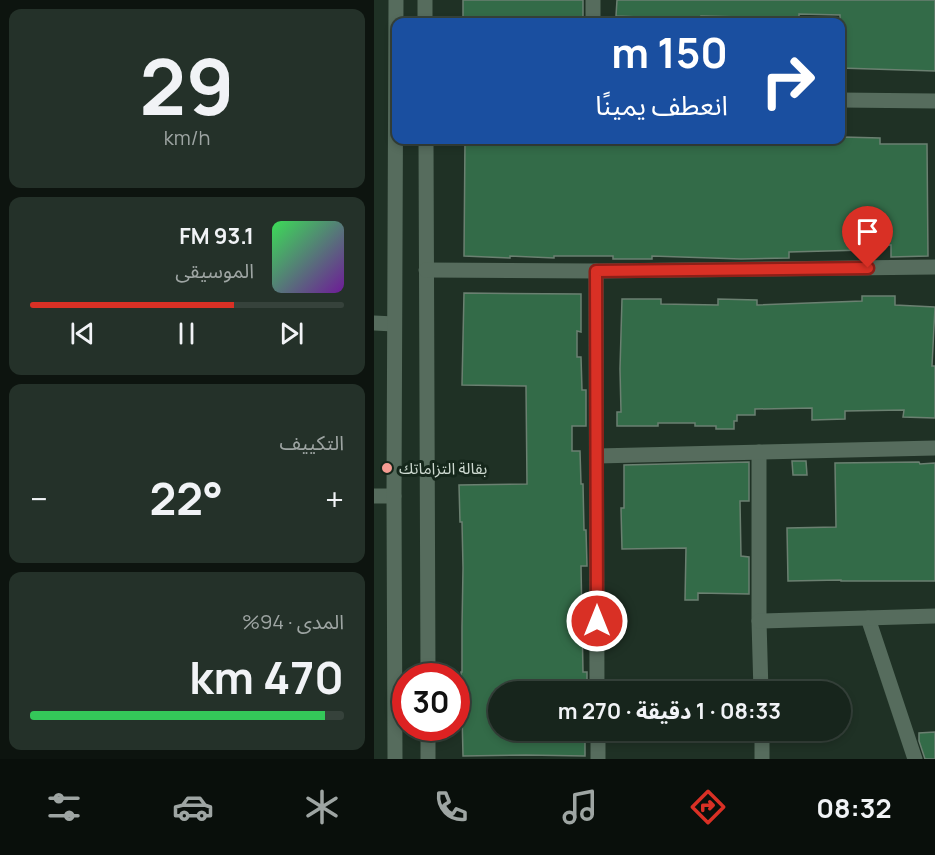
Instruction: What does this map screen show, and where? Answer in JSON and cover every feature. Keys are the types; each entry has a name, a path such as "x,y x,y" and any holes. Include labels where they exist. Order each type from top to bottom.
{"street":[{"path":"396,0 396,18"},
{"path":"425,0 425,18"},
{"path":"593,0 593,18"},
{"path":"845,100 935,101"},
{"path":"395,759 396,144"},
{"path":"426,144 428,663"},
{"path":"426,270 596,271 935,267"},
{"path":"596,271 598,681"},
{"path":"374,323 394,324"},
{"path":"597,456 935,448"},
{"path":"759,452 761,681"},
{"path":"374,496 394,496"},
{"path":"759,621 935,616"},
{"path":"868,618 915,759"},
{"path":"428,741 428,759"},
{"path":"598,741 598,759"},
{"path":"762,741 762,759"}],"building":[{"path":"463,0 583,0 583,18 463,18"},
{"path":"617,0 935,0 935,71 845,68 845,18 840,18 840,15 799,14 799,18 616,16"},
{"path":"845,137 880,138 880,144 927,144 928,256 891,257 891,245 863,245 864,250 789,252 789,258 652,256 652,259 613,259 613,256 554,256 554,258 510,256 510,258 464,256 465,144 845,144"},
{"path":"464,293 581,294 581,332 577,331 577,357 581,357 582,390 586,390 586,426 572,426 572,451 580,451 584,530 586,530 587,566 581,566 583,672 587,672 587,681 488,681 488,741 585,741 585,756 463,756 463,741 470,741 470,663 462,663 463,568 459,485 527,484 526,386 462,385"},
{"path":"862,296 895,296 895,305 935,307 932,366 935,366 935,418 903,417 904,410 845,411 845,419 812,420 812,408 755,409 755,415 737,415 734,429 695,426 695,423 617,426 617,412 621,412 622,299 661,299 661,304 718,305 718,299 757,300 757,305 862,301"},
{"path":"792,461 806,461 807,475 793,475"},
{"path":"749,462 749,501 740,501 741,556 749,557 749,594 698,593 698,600 685,600 686,548 622,549 621,508 624,508 624,465"},
{"path":"919,462 920,464 935,463 935,581 788,581 787,528 836,527 835,463"},
{"path":"935,732 935,759 925,759 919,733"}],"place":[{"name":"بقالة التزاماتك","path":"387,468"}],"route":[{"path":"597,621 596,271 868,268"}]}
